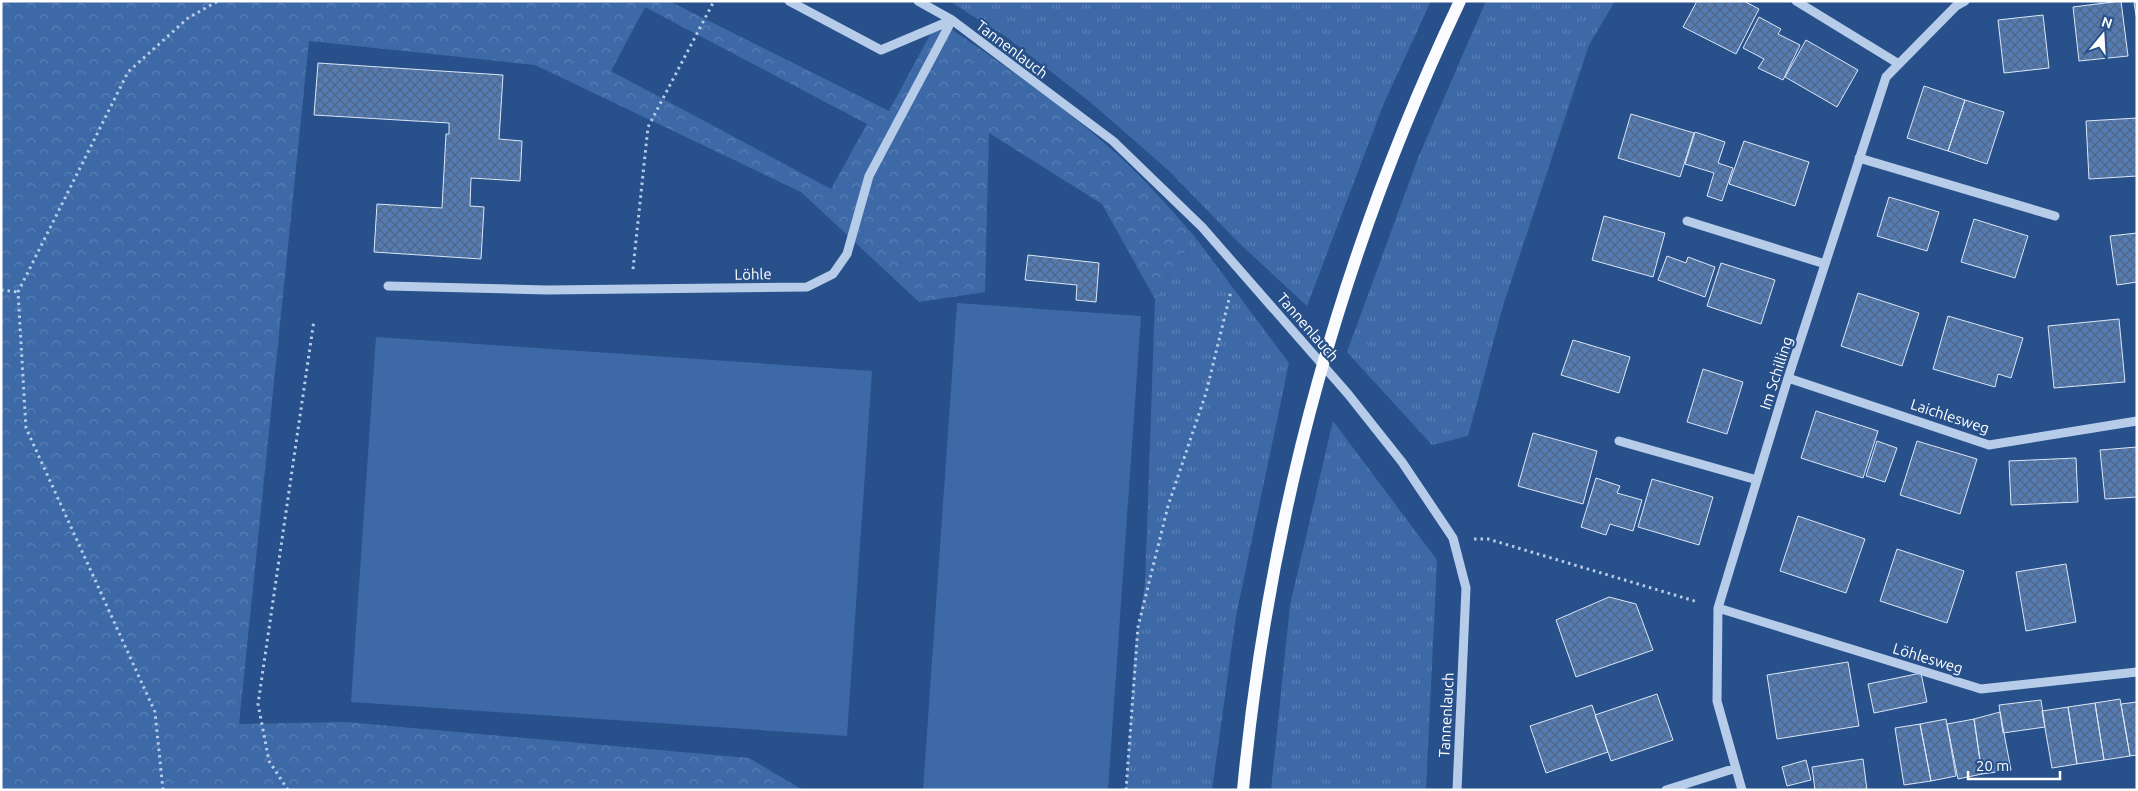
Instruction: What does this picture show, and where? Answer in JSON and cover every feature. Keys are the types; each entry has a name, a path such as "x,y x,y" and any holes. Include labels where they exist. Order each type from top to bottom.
{"main road":[{"path":"1243,790 1268,595 1280,531 1313,396 1355,260 1381,186 1460,1"}],"street":[{"path":"789,1 881,50 952,20"},
{"name":"Tannenlauch","path":"918,1 952,20 1113,141 1202,227 1234,267 1268,302 1348,394 1402,462 1453,538 1466,588 1457,790"},
{"path":"1796,1 1898,64"},
{"name":"Im Schilling","path":"1742,790 1717,701 1718,608 1788,378 1886,77 1956,6 1965,1"},
{"name":"Löhle","path":"388,286 547,290 807,287 833,274 847,254 868,176 952,20"},
{"path":"1859,158 2055,216"},
{"path":"1687,221 1825,264"},
{"name":"Laichlesweg","path":"1788,378 1989,445 2137,421"},
{"path":"1619,441 1757,480"},
{"name":"Löhlesweg","path":"1718,608 1981,689 2137,672"},
{"path":"1666,790 1736,768"}],"path":[{"path":"163,790 155,712 26,428 18,292 128,72 188,18 218,1"},
{"path":"631,290 648,128 714,1"},
{"path":"1126,790 1138,627 1168,506 1206,392 1228,308 1234,267"},
{"path":"1,290 18,292"},
{"path":"288,790 269,761 258,704 314,320"},
{"path":"1453,538 1488,539 1718,608"}],"green space":[{"path":"1,1 669,1 889,111 938,20 1031,85 1098,137 1139,175 1195,237 1155,299 1102,204 989,133 985,292 919,302 801,192 535,65 309,41 239,724 346,722 749,758 803,790 1,790","holes":["645,7 867,124 831,189 611,71"]},
{"path":"949,1 1431,1 1384,103 1307,306 1239,243 1168,170 1090,102 1005,36"},
{"path":"1486,1 1615,1 1589,45 1503,306 1468,436 1432,445 1347,352 1418,158"},
{"path":"1195,237 1289,363 1236,616 1212,790 1126,790 1135,647 1145,584 1155,299"},
{"path":"957,303 1141,316 1108,790 923,790"},
{"path":"376,337 872,371 847,736 351,702"},
{"path":"1333,421 1437,560 1426,790 1271,790 1290,605"}],"building":[{"path":"1697,1 1744,1 1759,9 1736,54 1683,27"},
{"path":"2121,1 2128,56 2079,61 2073,7"},
{"path":"2137,2 2137,20 2134,3"},
{"path":"2043,15 2049,68 2004,73 1998,20"},
{"path":"1759,17 1781,29 1778,34 1800,45 1783,80 1758,68 1764,59 1743,48"},
{"path":"1806,40 1858,70 1837,107 1785,77"},
{"path":"318,63 503,75 499,139 522,141 520,181 471,178 470,206 484,207 481,259 374,252 377,204 442,208 446,134 449,134 449,123 314,115"},
{"path":"1924,86 1965,100 1948,151 1907,138"},
{"path":"1965,100 2004,112 1987,164 1948,151"},
{"path":"1631,114 1694,133 1680,177 1618,158"},
{"path":"2137,118 2137,176 2089,179 2086,121"},
{"path":"1695,132 1725,142 1718,163 1733,168 1722,201 1707,196 1714,173 1685,164"},
{"path":"1744,141 1809,162 1795,206 1729,184"},
{"path":"1889,197 1939,212 1927,251 1877,236"},
{"path":"1604,216 1665,233 1653,277 1592,260"},
{"path":"1974,219 2028,236 2015,278 1961,262"},
{"path":"2137,233 2137,282 2117,285 2110,236"},
{"path":"1028,255 1099,263 1096,302 1076,300 1077,285 1025,280"},
{"path":"1667,256 1686,263 1688,257 1715,267 1705,297 1658,280"},
{"path":"1721,263 1775,280 1761,324 1707,306"},
{"path":"1858,293 1919,313 1902,366 1841,346"},
{"path":"1948,316 2023,338 2011,378 1998,374 1995,387 1933,369"},
{"path":"2119,319 2125,382 2054,388 2048,326"},
{"path":"1573,340 1630,357 1619,393 1561,375"},
{"path":"1703,369 1743,382 1727,434 1687,422"},
{"path":"1816,411 1878,431 1863,478 1801,458"},
{"path":"1533,433 1597,451 1583,504 1518,486"},
{"path":"1877,441 1897,448 1885,482 1866,476"},
{"path":"1917,441 1977,459 1960,514 1900,495"},
{"path":"2137,447 2137,497 2105,499 2100,450"},
{"path":"2076,458 2078,502 2011,505 2009,461"},
{"path":"1596,478 1620,486 1617,493 1642,500 1633,531 1610,524 1606,535 1581,527"},
{"path":"1652,479 1713,497 1699,545 1638,527"},
{"path":"1798,516 1865,539 1846,593 1780,571"},
{"path":"1897,549 1964,571 1947,623 1880,601"},
{"path":"2066,564 2076,622 2026,631 2016,572"},
{"path":"1609,597 1636,604 1653,650 1576,677 1556,620"},
{"path":"1848,662 1859,726 1777,739 1767,675"},
{"path":"1921,673 1927,702 1874,713 1868,684"},
{"path":"1657,694 1673,740 1611,761 1595,715"},
{"path":"2120,699 2130,756 2104,760 2095,703"},
{"path":"2041,700 2045,727 2003,733 1999,705"},
{"path":"2137,702 2137,755 2130,756 2121,704"},
{"path":"2095,703 2104,760 2077,764 2068,707"},
{"path":"1592,705 1608,752 1546,773 1530,726"},
{"path":"2068,707 2077,764 2052,768 2042,711"},
{"path":"2000,712 2011,770 1982,774 1974,719"},
{"path":"1946,719 1956,776 1931,781 1920,724"},
{"path":"1974,719 1982,774 1958,779 1947,724"},
{"path":"1920,724 1931,781 1904,785 1895,728"},
{"path":"1863,759 1867,790 1815,790 1812,767"},
{"path":"1806,760 1811,780 1787,786 1782,767"}]}
